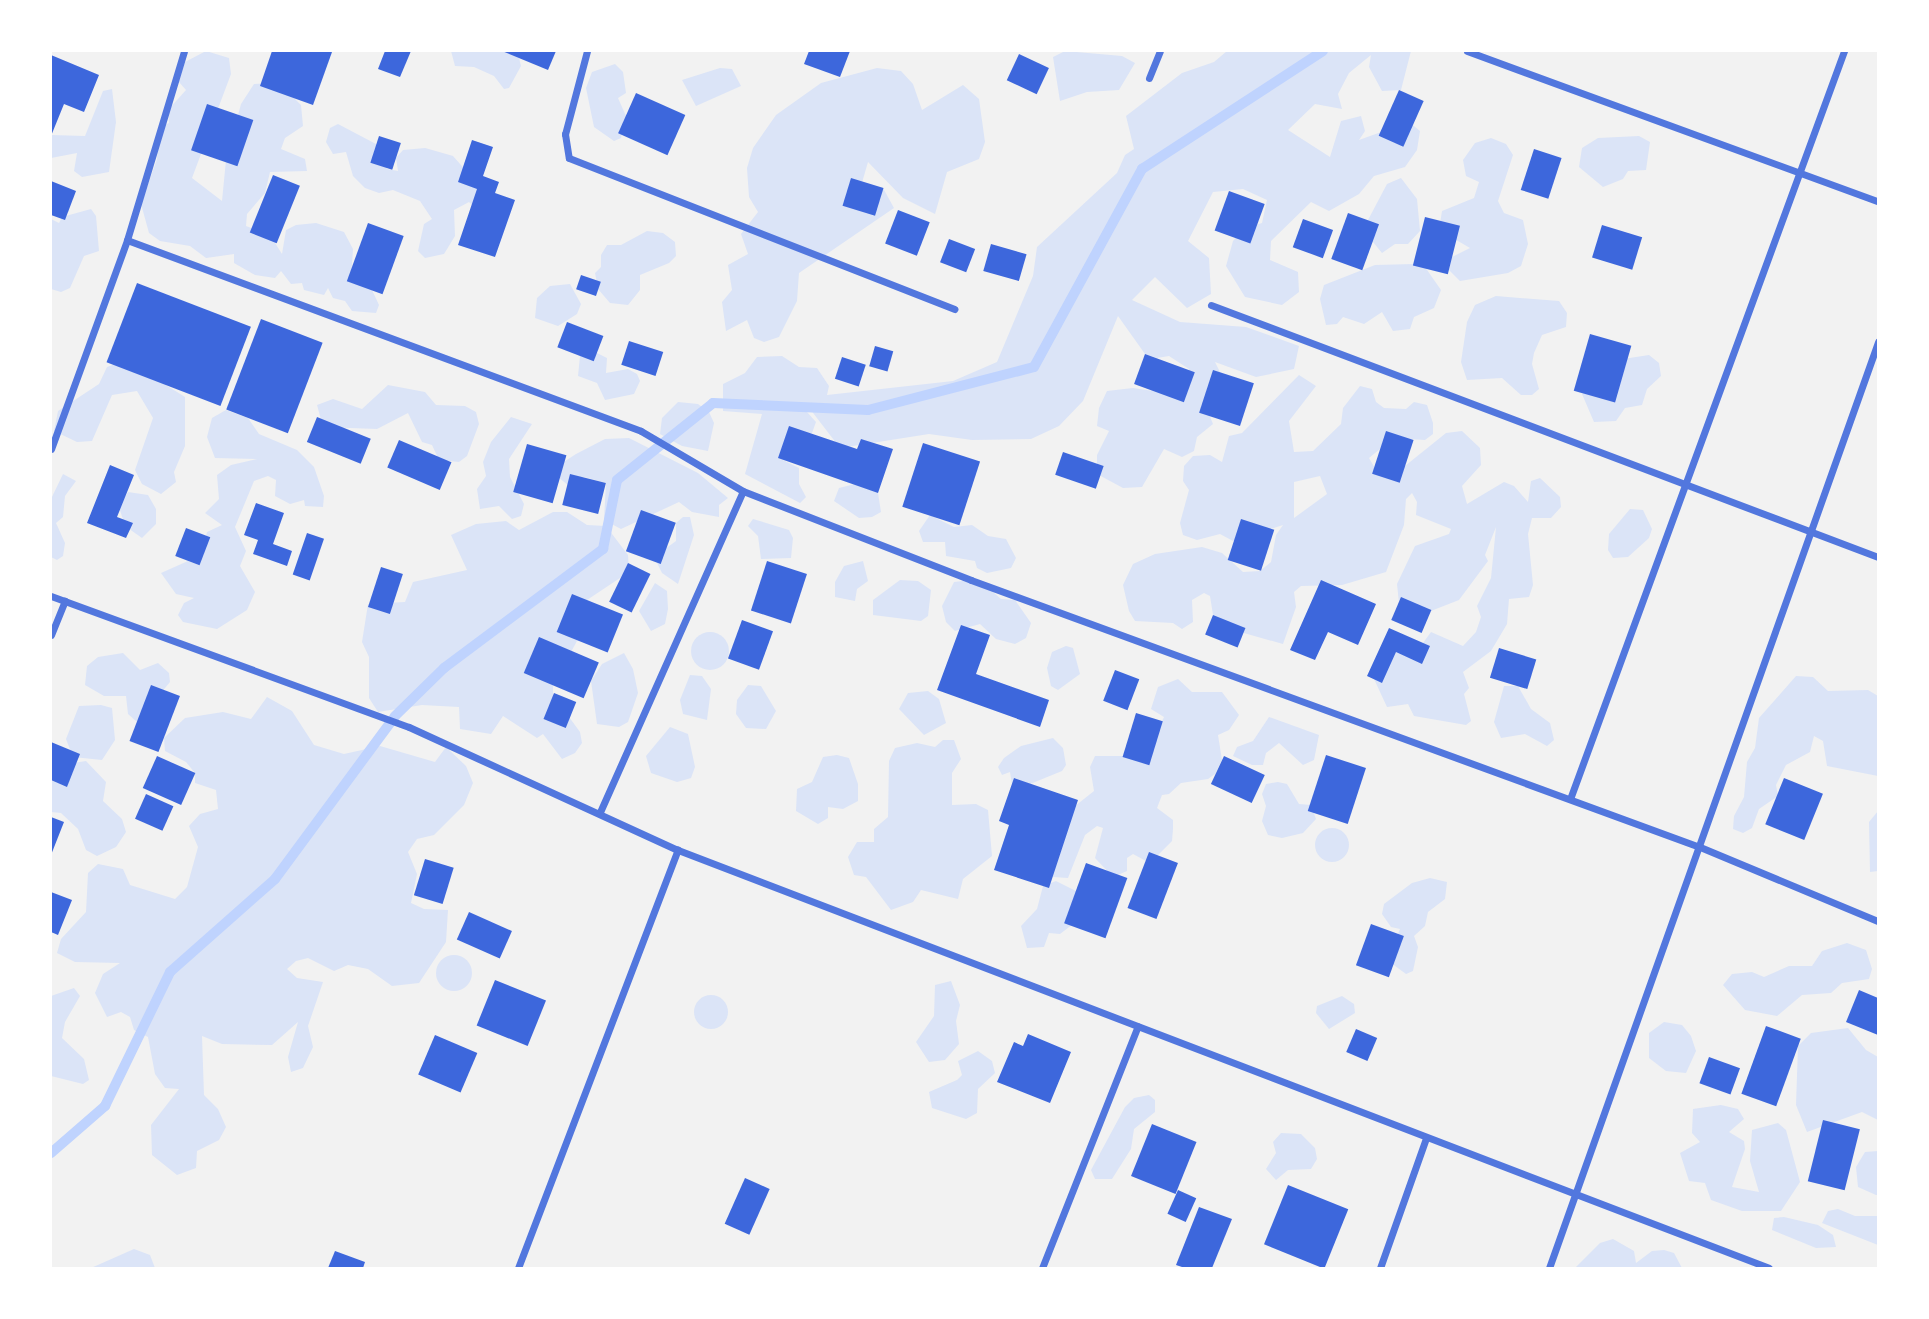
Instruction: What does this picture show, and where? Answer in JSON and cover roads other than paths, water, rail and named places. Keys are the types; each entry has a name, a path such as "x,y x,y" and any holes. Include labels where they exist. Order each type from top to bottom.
{"street":[{"path":"51,449 127,240 184,51"},
{"path":"587,51 565,134 569,158 955,309"},
{"path":"1149,78 1160,51"},
{"path":"1467,51 1878,201"},
{"path":"1570,799 1798,170 1844,51"},
{"path":"127,240 642,431 743,491 971,580 1700,847 1878,920"},
{"path":"1211,305 1878,557"},
{"path":"1549,1268 1878,342"},
{"path":"600,812 743,491"},
{"path":"51,596 409,727 677,849 1426,1138 1577,1191 1769,1268"},
{"path":"51,635 65,601"},
{"path":"518,1268 677,849"},
{"path":"1042,1268 1138,1027"},
{"path":"1380,1268 1426,1138"}],"waterway":[{"path":"51,1153 105,1106 170,972 275,879 395,716 444,668 603,549 617,480 713,403 868,410 1034,367 1142,169 1323,51"}]}
